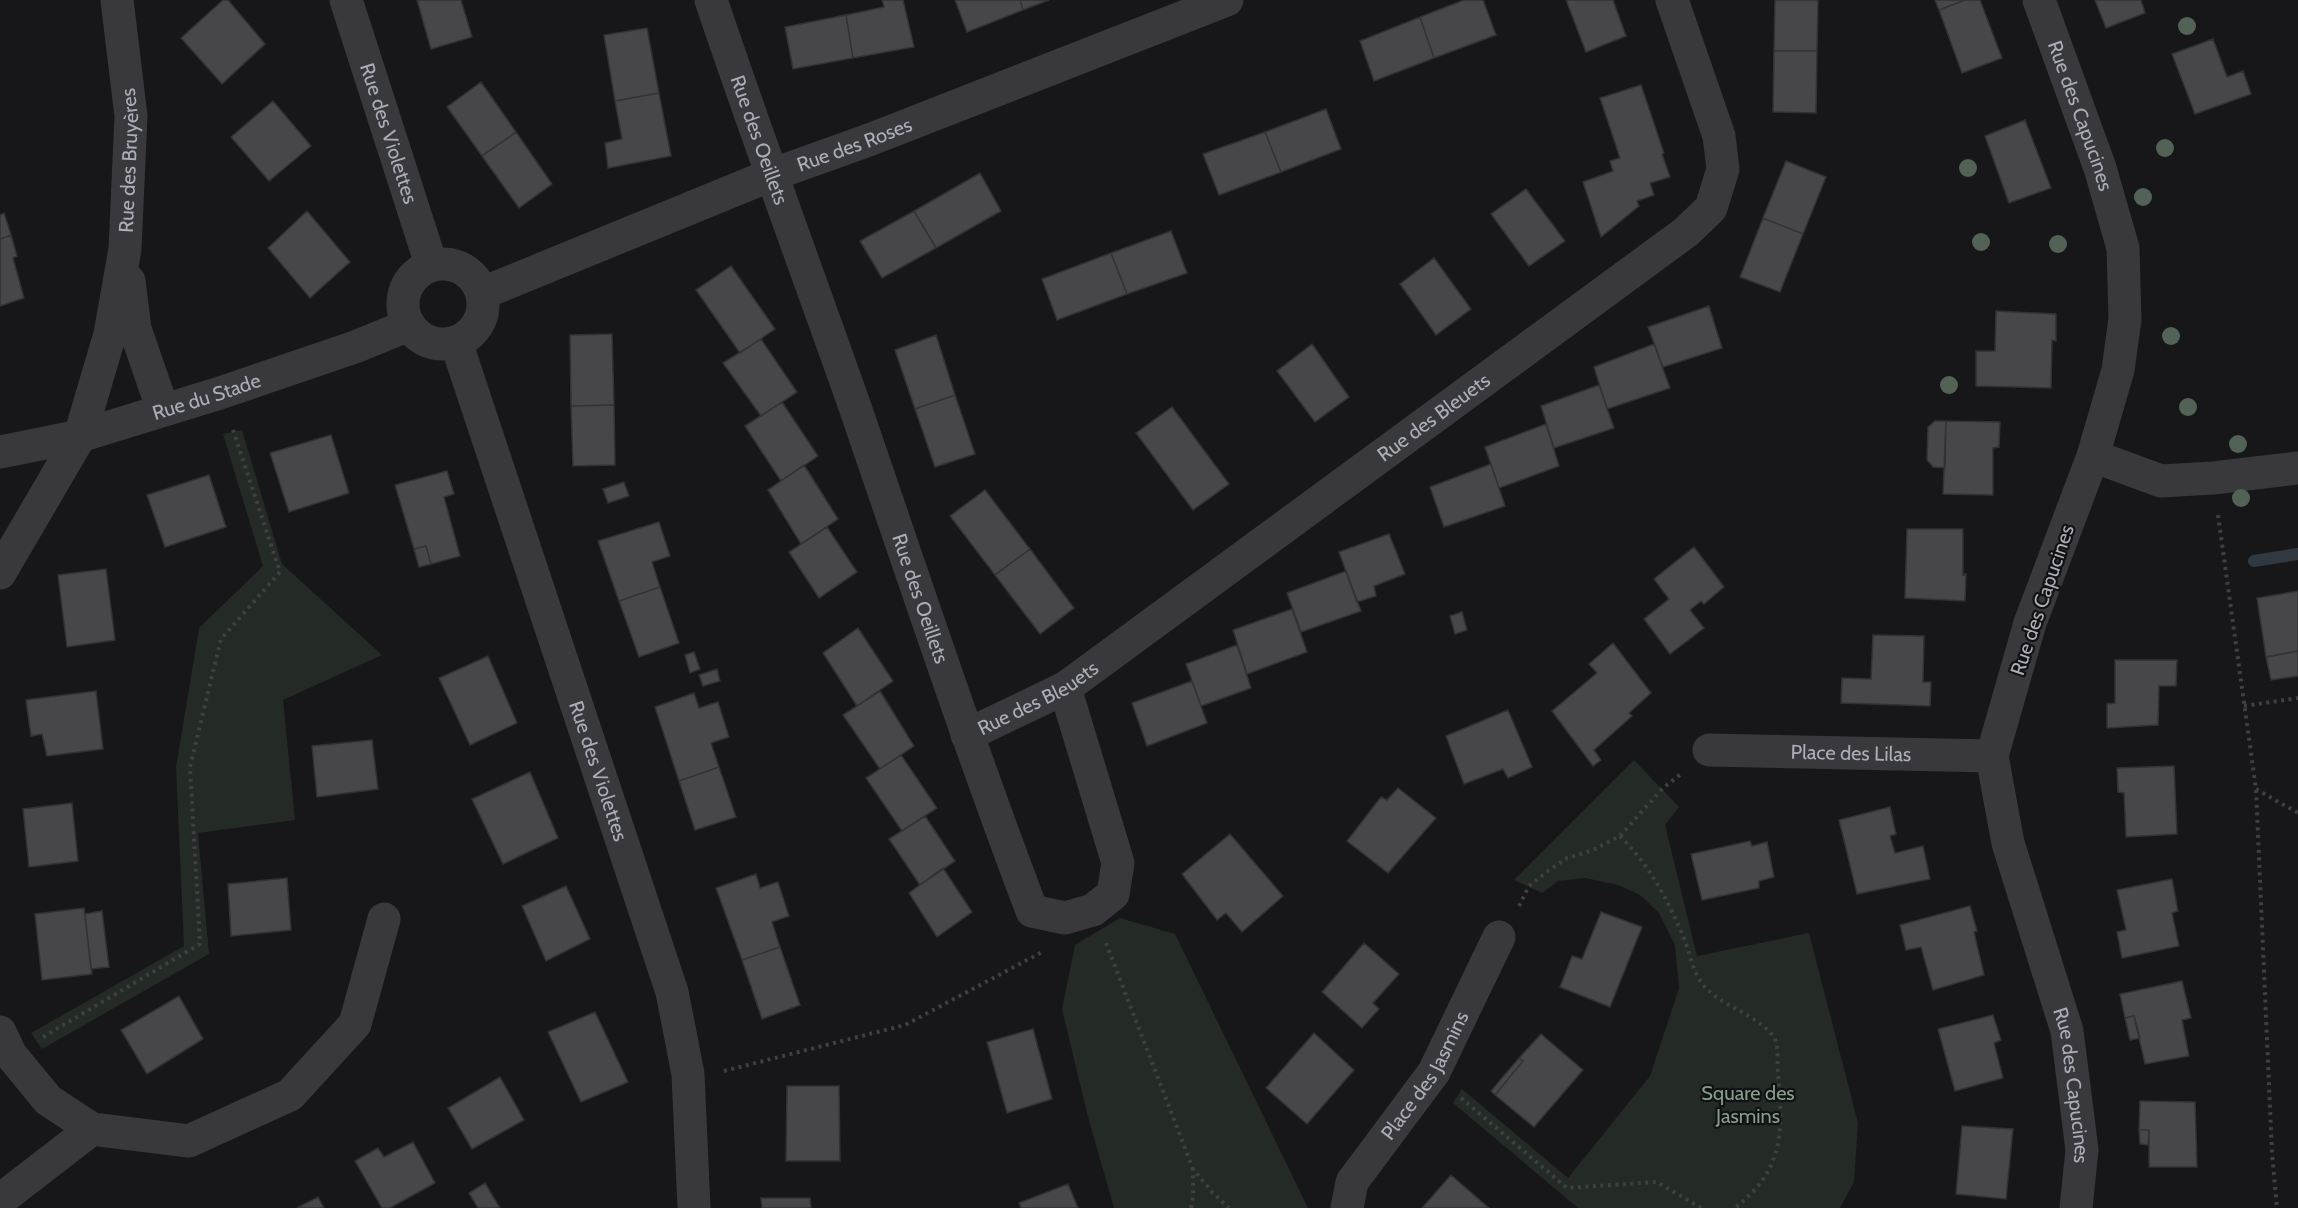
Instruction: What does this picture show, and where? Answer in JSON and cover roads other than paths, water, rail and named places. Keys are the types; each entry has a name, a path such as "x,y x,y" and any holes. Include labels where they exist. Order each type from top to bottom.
{"street":[{"name":"Rue des Bruyères","path":"0,573 80,436 110,334 125,249 131,116 117,0"},
{"name":"Rue des Violettes","path":"346,0 431,264"},
{"name":"Rue des Oeillets","path":"711,0 771,175 795,234 967,735 1032,911 1065,918 1094,910 1113,894 1118,863 1065,688"},
{"name":"Rue des Roses","path":"483,292 771,175 880,136 1227,0"},
{"name":"Rue des Bleuets","path":"967,735 1065,688 1686,232 1711,208 1723,169 1719,136 1672,0"},
{"name":"Rue des Capucines","path":"2039,0 2100,168 2123,248 2125,319 2119,360 2093,456 2030,623 1992,756 2008,843 2067,1031 2082,1150 2076,1208"},
{"name":"Rue des Bruyères","path":"125,249 135,329 162,410"},
{"path":"443,262 457,265 468,271 483,292 484,307 476,328 469,336 448,344 423,339 409,325 402,304 404,290 416,273 431,264 443,262"},
{"name":"Rue du Stade","path":"0,452 80,436 220,393 355,347 409,325"},
{"name":"Rue des Violettes","path":"456,342 672,992 688,1074 694,1208"},
{"path":"2093,456 2161,481 2213,478 2298,468"},
{"name":"Place des Lilas","path":"1709,750 1992,756"},
{"path":"5,1044 48,1100 92,1130 189,1141 290,1095 355,1024 384,919"},
{"name":"Place des Jasmins","path":"1347,1208 1352,1182 1434,1072 1499,937"},
{"path":"0,1200 92,1130"}],"waterway":[{"path":"2254,561 2298,554"}],"park label":[{"name":"Square des Jasmins","path":"1748,1104"}]}
